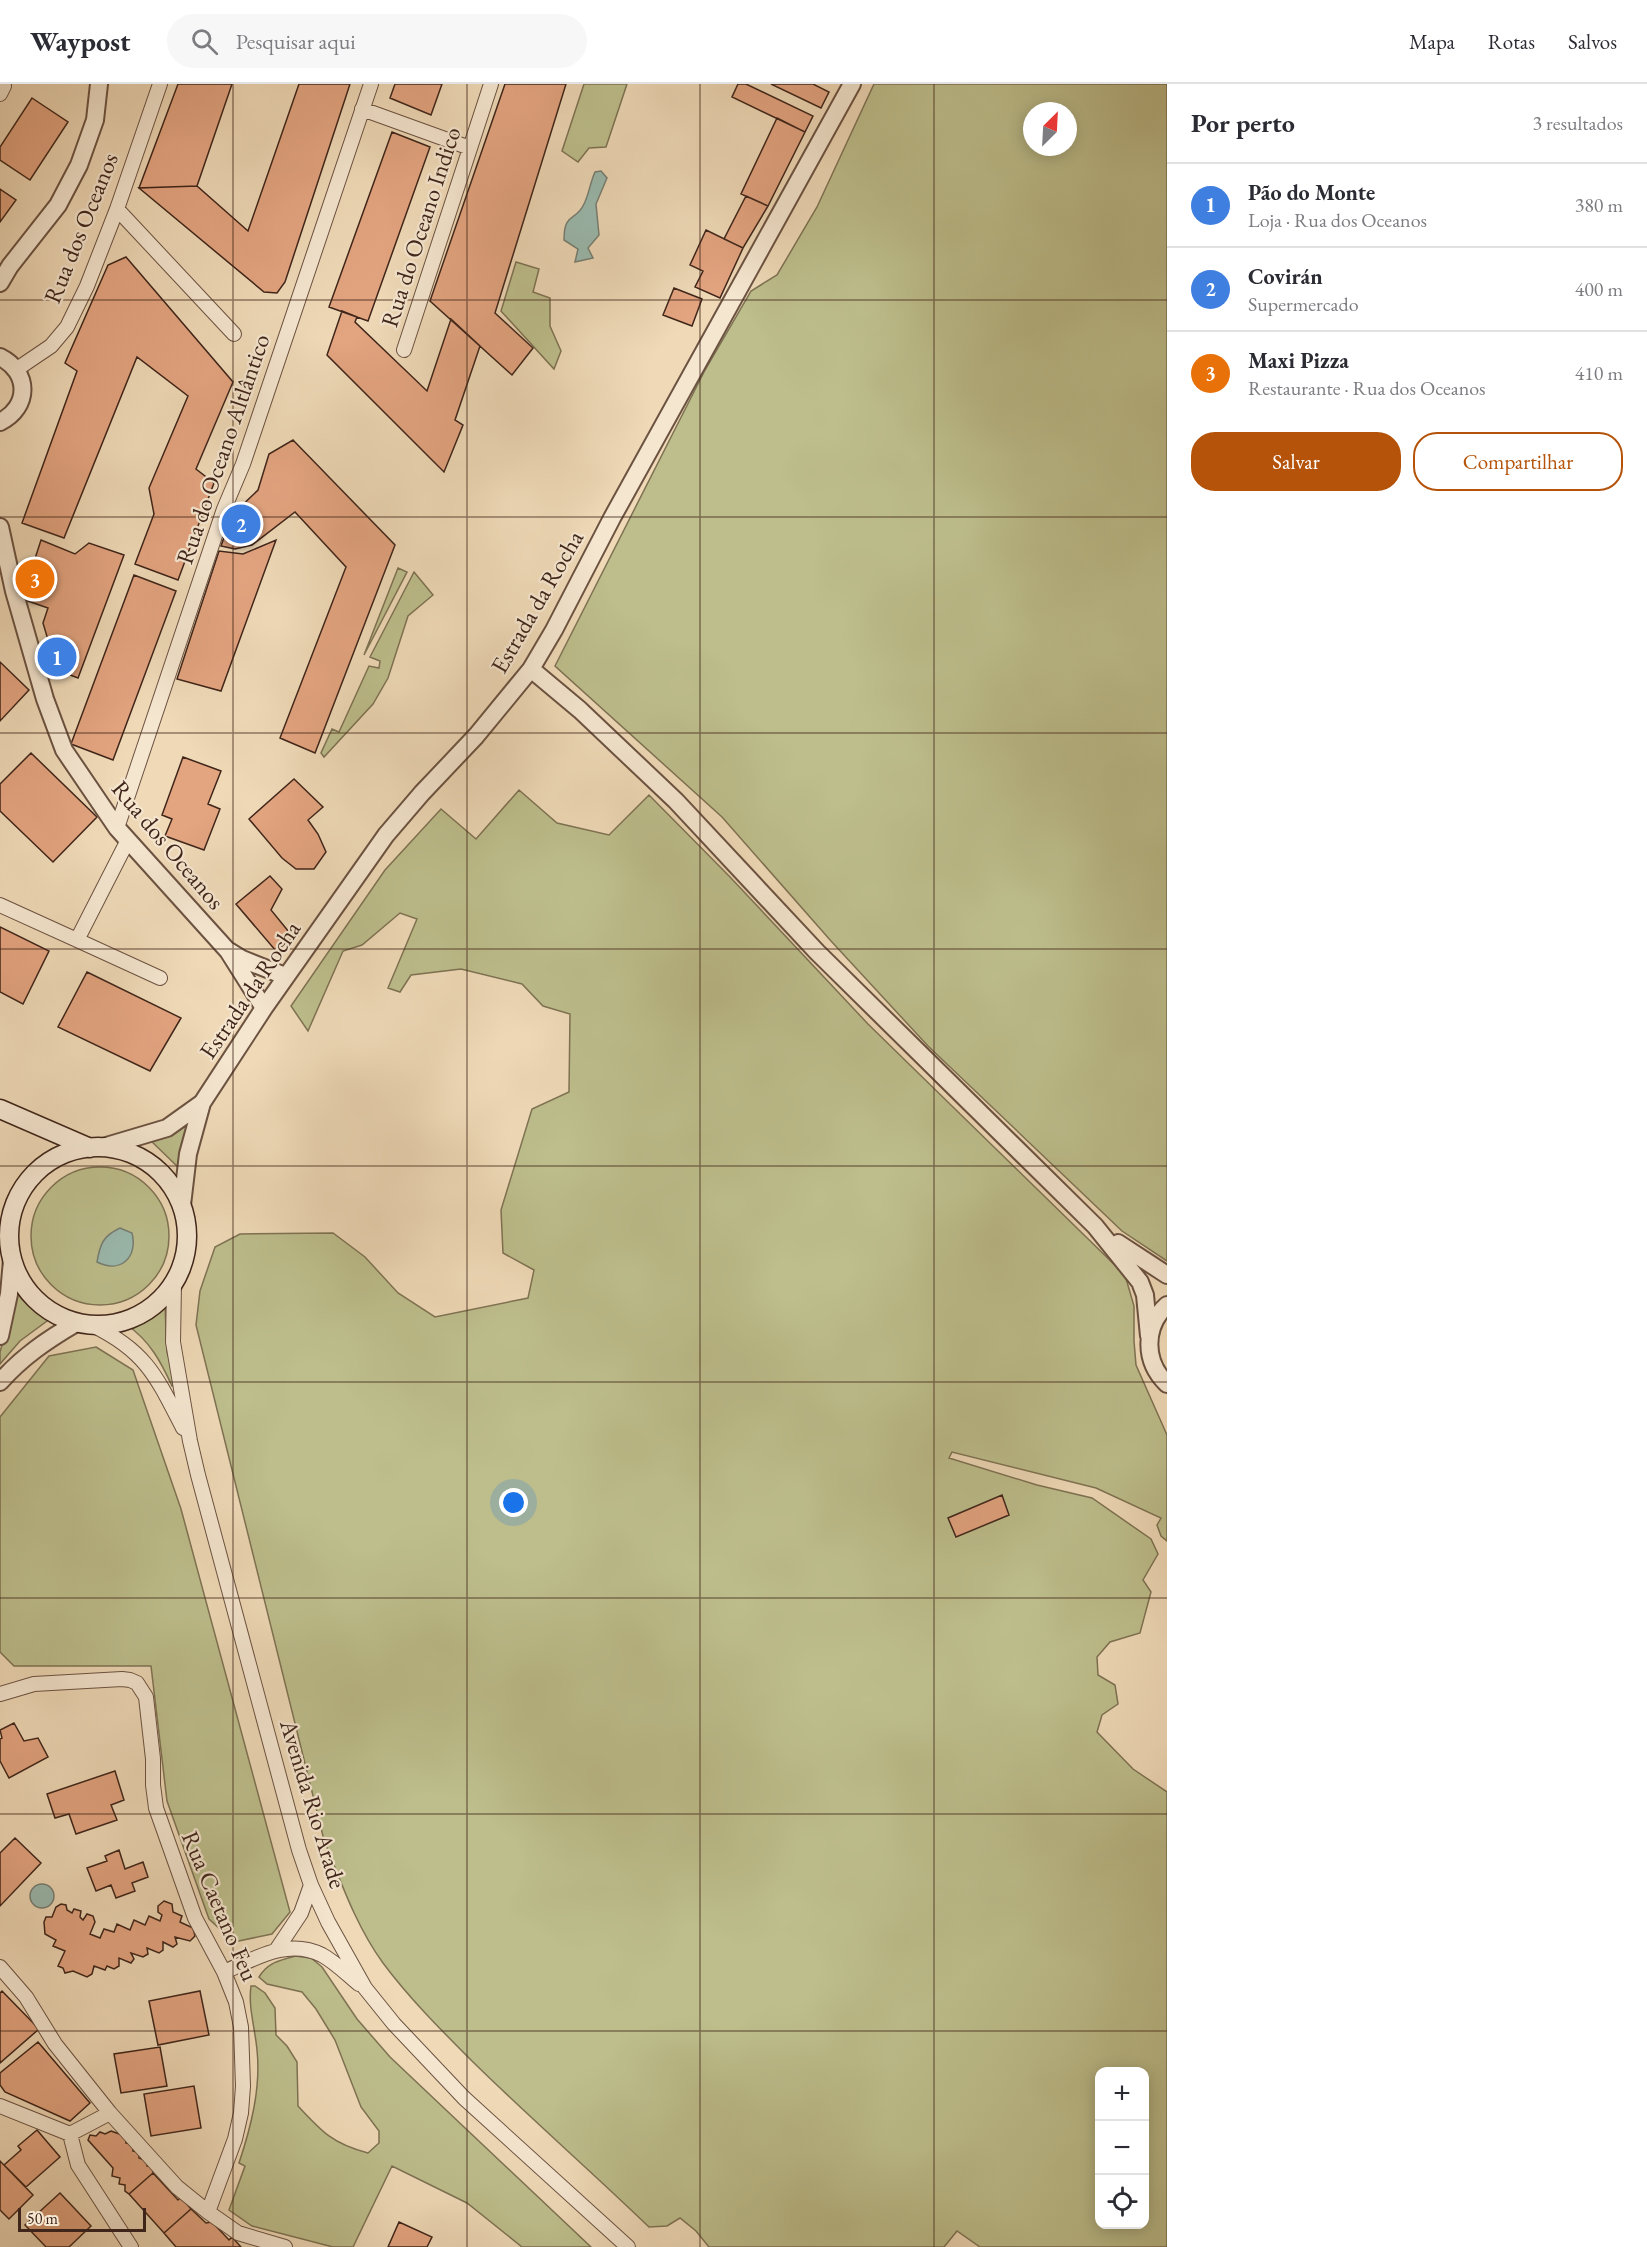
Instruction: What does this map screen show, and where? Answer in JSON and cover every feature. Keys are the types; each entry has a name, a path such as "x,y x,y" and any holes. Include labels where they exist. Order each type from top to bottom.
{"main road":[{"path":"0,1109 96,1147 121,1150 139,1157 154,1167 168,1180 182,1205 188,1232 187,1250 174,1285 147,1311 130,1320 113,1325 94,1326 75,1323 58,1316 36,1299 19,1277 12,1260 0,1213"},
{"path":"9,1241 14,1207 31,1178 57,1157 73,1151 96,1147"}],"street":[{"path":"0,283 10,266 58,205 79,165 95,120 99,84"},
{"name":"Rua dos Oceanos","path":"17,369 51,346 67,327 87,286 117,209 160,84"},
{"name":"Rua do Oceano Altlântico","path":"76,940 122,834 224,509 243,464 371,84"},
{"name":"Rua do Oceano Indico","path":"404,350 491,84"},
{"name":"Estrada da Rocha","path":"182,1205 188,1154 202,1103 285,976 386,835 476,736 531,669 852,84"},
{"path":"362,110 470,148"},
{"path":"117,209 234,334"},
{"path":"0,357 17,369 22,385 21,400 3,423"},
{"name":"Rua dos Oceanos","path":"0,528 14,591 45,699 64,750 122,834 228,951"},
{"path":"531,669 580,710 675,801 817,952 1095,1226 1140,1282 1147,1305 1151,1359 1155,1369 1167,1384"},
{"path":"0,905 159,978"},
{"path":"228,951 285,976"},
{"path":"228,951 264,1008"},
{"name":"Estrada da Rocha","path":"96,1147 167,1128 202,1103"},
{"path":"1095,1226 1130,1252 1167,1275"},
{"path":"0,1336 9,1294 12,1260"},
{"path":"174,1285 173,1342 190,1441"},
{"path":"1149,1336 1157,1316 1167,1305"},
{"path":"0,1382 18,1362 75,1323"},
{"path":"94,1326 129,1346 145,1362 190,1441"},
{"name":"Avenida Rio Arade","path":"190,1441 296,1839 311,1885 328,1922 365,1988 394,2024 464,2098 628,2247"},
{"name":"Rua Caetano Feu","path":"0,1694 34,1684 122,1679 130,1680 143,1689 146,1697 153,1759 156,1808 195,1918 224,1972 236,2002 241,2027 243,2086 241,2114 235,2139 208,2212"},
{"path":"277,1949 301,1913 311,1885"},
{"path":"224,1972 277,1949 301,1948 322,1955 365,1988"},
{"path":"0,1966 26,1997 55,2044 110,2113 177,2187 238,2233 251,2247"},
{"path":"0,2106 70,2134 110,2113"},
{"path":"70,2134 78,2164 131,2247"},
{"path":"238,2233 285,2247"}],"green space":[{"path":"584,84 627,84 606,147 589,148 578,162 562,151"},
{"path":"874,84 1167,84 1167,1261 1122,1231 928,1046 831,941 722,817 555,666 705,370 751,291 777,275 817,207"},
{"path":"516,262 539,269 533,292 550,298 550,326 561,351 554,369 501,311"},
{"path":"398,568 407,572 364,655"},
{"path":"414,572 433,595 408,616 388,678 373,704 324,757 321,753 332,729 339,732 369,666 379,668 380,661 370,657"},
{"path":"519,790 557,823 609,835 649,795 730,877 868,1024 1125,1275 1134,1306 1136,1365 1167,1435 1167,1541 1161,1536 1157,1525 1161,1518 1096,1488 952,1452 949,1458 1037,1485 1092,1498 1151,1539 1158,1554 1143,1580 1151,1592 1140,1633 1110,1642 1097,1657 1098,1675 1115,1685 1118,1704 1102,1715 1097,1732 1133,1769 1167,1792 1167,2247 980,2247 957,2231 944,2247 709,2247 696,2231 680,2218 667,2226 649,2227 437,2026 383,1963 357,1919 324,1840 196,1325 200,1291 215,1247 240,1234 333,1233 365,1257 398,1293 435,1317 528,1298 534,1270 503,1253 501,1210 532,1109 569,1092 570,1014 543,1006 522,984 461,969 411,975 400,992 388,988 417,919 400,913 362,945 343,951 308,1031 291,1006 385,870 441,809 476,839"},
{"path":"191,1116 181,1170 149,1139"},
{"path":"100,1167 126,1172 149,1187 164,1210 169,1236 164,1262 149,1285 126,1300 100,1305 74,1300 51,1285 36,1262 31,1236 36,1210 51,1187 74,1172"},
{"path":"17,1291 34,1307 51,1318 20,1341 0,1364 0,1352"},
{"path":"165,1305 167,1352 177,1384 172,1386 154,1352 127,1325 141,1320"},
{"path":"96,1347 133,1370 181,1509 290,1912 272,1934 234,1942 209,1919 167,1801 151,1666 14,1666 0,1652 0,1417 49,1356"},
{"path":"295,1956 311,1958 322,1967 357,2019 390,2057 591,2247 522,2247 467,2203 392,2166 353,2247 333,2247 252,2226 229,2210 245,2166 239,2163 251,2121 258,2079 251,2010 251,1986 265,1993 275,2008 276,2035 287,2046 297,2062 298,2106 321,2130 346,2146 368,2153 379,2143 379,2131 361,2107 335,2040 316,2009 302,1992 267,1984 259,1977 270,1965"}],"water":[{"path":"601,171 607,178 596,204 599,235 588,248 593,258 575,262 578,249 564,240 566,225 581,210 595,172"},
{"path":"120,1228 132,1233 130,1256 126,1261 113,1266 97,1262 103,1241"},
{"path":"42,1884 51,1887 54,1896 51,1905 42,1908 33,1905 30,1896 33,1887"}],"building":[{"path":"178,84 232,84 197,186 139,188"},
{"path":"299,84 350,84 285,282 277,293 264,292 139,188 197,186 248,231"},
{"path":"395,84 442,84 431,115 390,98"},
{"path":"505,84 566,84 495,313 533,348 512,375 430,301"},
{"path":"738,84 746,84 813,116 805,132 732,97"},
{"path":"771,84 813,84 829,92 821,108"},
{"path":"32,98 68,122 30,180 0,160 0,147"},
{"path":"777,118 805,132 768,206 741,194"},
{"path":"392,132 430,147 368,321 329,307"},
{"path":"0,189 16,200 0,222"},
{"path":"746,196 768,206 743,248 724,239"},
{"path":"706,230 743,248 720,298 695,287 703,271 690,265"},
{"path":"126,257 233,382 196,469 214,483 178,580 135,564 154,514 149,488 188,396 137,357 64,538 22,523 77,371 65,363 108,265"},
{"path":"674,288 702,299 692,326 663,315"},
{"path":"342,311 357,317 355,322 427,391 451,319 480,346 455,420 463,425 444,472 327,355"},
{"path":"293,440 395,545 315,753 280,738 346,567 295,512 252,545 235,549 221,546 232,515 258,490 269,454"},
{"path":"41,540 75,554 89,543 124,555 78,678 57,670 43,623 48,608 22,599"},
{"path":"276,540 221,691 177,679 219,551 243,554"},
{"path":"134,575 176,591 113,760 71,744"},
{"path":"0,662 29,690 0,721"},
{"path":"31,753 97,817 53,862 0,811 0,784"},
{"path":"183,757 221,771 208,804 220,809 204,850 165,836 172,819 162,815"},
{"path":"294,779 323,807 308,820 318,834 326,852 314,869 296,869 282,858 249,819"},
{"path":"270,876 282,889 271,910 293,937 276,951 236,904"},
{"path":"0,927 49,951 23,1004 0,992"},
{"path":"87,972 181,1018 150,1071 58,1027"},
{"path":"1002,1495 1009,1515 956,1537 948,1518"},
{"path":"14,1723 24,1741 38,1738 48,1757 9,1778 0,1761 0,1739 2,1738 0,1730"},
{"path":"115,1771 124,1800 111,1805 117,1820 76,1834 69,1814 55,1818 47,1794"},
{"path":"15,1838 41,1863 0,1906 0,1853"},
{"path":"119,1850 125,1869 143,1862 148,1877 132,1883 135,1891 116,1898 111,1885 96,1891 87,1868 107,1861 105,1856"},
{"path":"164,1901 172,1904 173,1912 182,1916 180,1922 193,1928 195,1936 190,1941 175,1937 177,1944 173,1947 163,1942 163,1950 159,1953 147,1948 148,1954 143,1957 131,1953 134,1959 131,1963 119,1958 119,1966 114,1969 107,1966 105,1970 94,1966 92,1974 87,1977 73,1971 65,1973 63,1968 58,1966 65,1951 53,1946 56,1940 45,1934 44,1922 46,1917 52,1917 56,1907 61,1904 66,1905 67,1910 72,1913 74,1909 81,1911 80,1917 83,1920 87,1914 93,1916 95,1922 90,1934 100,1938 104,1929 114,1932 117,1924 130,1930 134,1920 145,1925 149,1916 160,1921 162,1915 158,1912 158,1906"},
{"path":"2,1991 39,2029 0,2063 0,1993"},
{"path":"200,1991 209,2035 158,2045 149,2001"},
{"path":"38,2042 90,2103 70,2121 5,2092 0,2085 0,2073"},
{"path":"160,2047 167,2086 121,2093 114,2054"},
{"path":"194,2086 201,2128 151,2136 144,2094"},
{"path":"37,2130 60,2157 26,2187 4,2165 21,2150 18,2146"},
{"path":"111,2131 125,2136 126,2143 132,2144 133,2151 139,2152 139,2158 147,2161 147,2166 153,2166 153,2173 129,2194 125,2191 125,2185 119,2184 120,2178 112,2176 113,2168 88,2140 90,2135 96,2136 100,2132 105,2134"},
{"path":"0,2161 33,2195 9,2219 0,2210"},
{"path":"153,2173 178,2200 181,2197 191,2209 164,2233 129,2194"},
{"path":"60,2193 91,2226 69,2247 46,2247 25,2225"},
{"path":"191,2209 206,2223 212,2222 229,2240 232,2237 241,2247 176,2247 164,2233"},
{"path":"399,2222 432,2237 427,2247 388,2247"}],"place":[{"name":"Covirán","path":"241,524"},
{"name":"Maxi Pizza","path":"35,579"},
{"name":"Pão do Monte","path":"57,657"}]}
